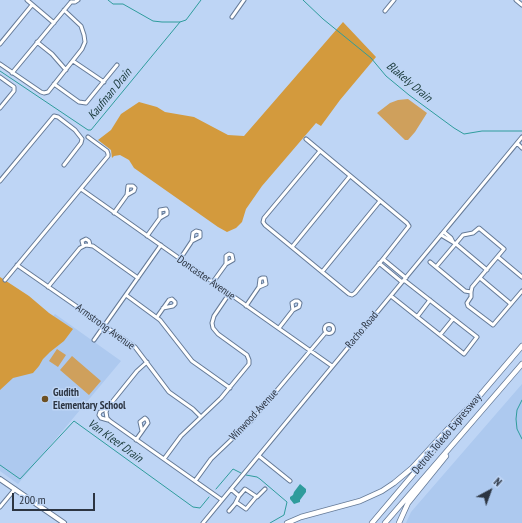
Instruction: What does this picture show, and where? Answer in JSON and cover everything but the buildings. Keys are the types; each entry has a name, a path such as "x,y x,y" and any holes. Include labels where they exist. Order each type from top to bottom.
{"highway":[{"name":"Detroit-Toledo Expressway","path":"372,523 522,346"},
{"name":"Detroit-Toledo Expressway","path":"385,523 522,364"},
{"path":"287,523 301,517 360,501 382,491 412,468 477,399"},
{"path":"399,523 408,503 462,438 479,414"}],"main road":[{"path":"0,479 64,523"}],"street":[{"path":"27,0 54,23"},
{"path":"12,73 54,23 70,1 75,2 78,0"},
{"path":"232,17 244,0"},
{"path":"385,11 394,0"},
{"path":"516,0 522,5"},
{"path":"0,44 32,4"},
{"path":"0,64 44,93 48,92 84,47 85,37 79,24 64,10"},
{"path":"37,42 52,54 66,70"},
{"path":"73,61 104,82"},
{"path":"54,84 79,102 85,104 117,65"},
{"path":"0,77 14,87 14,91 0,108"},
{"path":"0,181 54,116 58,117 70,126 81,136 82,139 81,143 64,165"},
{"path":"5,280 108,156 107,151 88,137"},
{"name":"Racho Road","path":"203,523 522,137"},
{"path":"306,139 409,226 355,293 350,295 263,222 264,218 320,151"},
{"path":"517,143 522,148"},
{"path":"292,247 350,176"},
{"name":"Doncaster Avenue","path":"81,189 332,366"},
{"path":"114,213 127,195"},
{"path":"322,272 380,201"},
{"path":"147,236 160,218"},
{"path":"436,267 454,243 465,234 473,233 478,228 481,228 504,249 472,287 470,292 471,297 467,303 468,306 490,324 495,324 522,291"},
{"path":"443,233 487,270"},
{"path":"48,286 83,245 82,241 86,239 89,240 90,245"},
{"path":"180,259 192,242"},
{"path":"83,245 90,245 138,278"},
{"path":"94,340 161,245"},
{"path":"498,257 522,277"},
{"path":"383,259 404,280"},
{"path":"430,262 465,291 470,292"},
{"path":"380,263 477,337 464,354 390,296"},
{"path":"213,282 226,264"},
{"name":"Armstrong Avenue","path":"17,265 103,327 134,347 169,392 193,409 201,417"},
{"path":"480,278 511,304"},
{"path":"246,306 259,287"},
{"path":"164,460 182,436 215,404 247,367 249,361 245,353 218,334 213,328 212,323 214,316 229,294"},
{"path":"126,295 157,317 192,361 230,388"},
{"path":"417,317 430,300"},
{"path":"157,317 163,308"},
{"path":"279,328 292,310"},
{"path":"440,335 453,318"},
{"name":"Winwood Avenue","path":"196,480 211,459 252,420 326,332"},
{"path":"147,362 137,371 107,410 100,412 99,415 101,418 108,420 164,460 196,480 222,500"},
{"path":"107,410 108,420"},
{"path":"136,440 142,431"},
{"path":"259,456 290,482"},
{"path":"0,507 15,489"},
{"path":"231,489 238,496"},
{"path":"236,502 246,509 265,489"},
{"path":"229,511 236,502 238,496 244,490 247,490 256,497"}],"shaded area":[{"path":"343,22 376,57 340,100 321,126 316,123 262,186 246,209 242,222 236,228 227,232 218,227 134,168 129,160 120,155 112,158 111,150 98,140 111,130 121,114 139,102 157,107 165,112 194,117 228,135 244,136"},
{"path":"408,99 427,113 415,132 408,140 405,140 377,113 390,103"},
{"path":"0,277 29,296 49,313 73,329 64,341 43,359 33,373 13,378 0,390"},
{"name":"Gudith Elementary School","path":"55,314 121,361 18,484 0,471 0,379"},
{"path":"57,349 66,355 58,367 49,361"},
{"path":"72,356 101,381 89,395 60,370"},
{"path":"522,384 522,523 406,523 411,512"},
{"path":"300,484 306,489 306,492 300,502 294,504 290,497"}],"waterway":[{"name":"Blakely Drain","path":"108,0 113,4 123,4 153,21 162,22 180,22 186,20 201,0"},
{"name":"Blakely Drain","path":"303,0 323,19 371,58 386,76 409,95 464,134 482,131 522,131"},
{"name":"Kaufman Drain","path":"0,71 88,130 91,130 180,22"},
{"name":"Blakely Drain","path":"522,400 517,410 516,419 517,429 522,439"},
{"name":"Van Kleef Drain","path":"0,465 20,479 74,421 193,507 200,508 209,497"},
{"name":"Van Kleef Drain","path":"216,489 233,469 241,473"},
{"name":"Van Kleef Drain","path":"246,475 257,477 287,502 284,515 270,523"}],"place":[{"name":"Gudith Elementary School","path":"45,399"}]}
